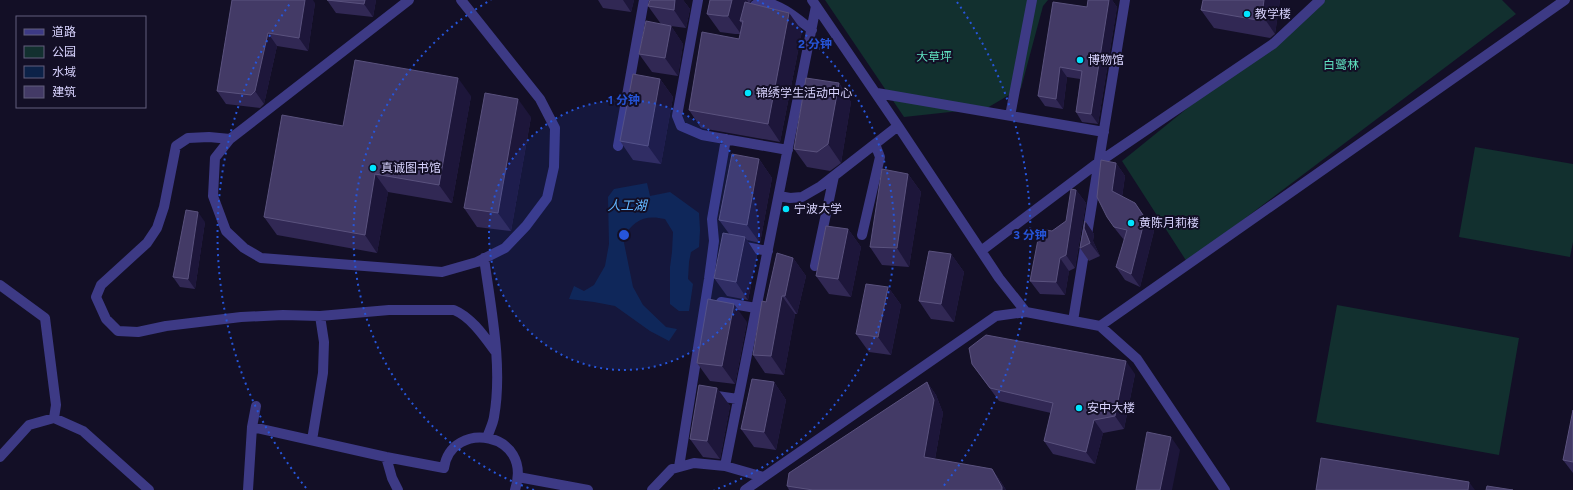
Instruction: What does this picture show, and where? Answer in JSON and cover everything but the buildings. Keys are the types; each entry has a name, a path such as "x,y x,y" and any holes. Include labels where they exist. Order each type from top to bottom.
{"street":[{"path":"409,0 230,139 214,158 213,196 226,231 244,248 261,258 442,272 477,262 505,248 526,226 546,198 554,167 555,128 540,99 461,0"},
{"path":"618,146 644,0"},
{"path":"698,0 698,35 677,116 681,126 702,135 788,150"},
{"path":"1010,116 1032,0"},
{"path":"1027,24 1040,0"},
{"path":"1073,321 1125,0"},
{"path":"981,251 1099,162 1273,44 1320,0"},
{"path":"1100,326 1564,0"},
{"path":"749,28 755,5 762,1 776,4 787,10 812,30"},
{"path":"725,466 812,30 814,3"},
{"path":"814,3 876,93 999,278 1026,312"},
{"path":"876,93 1104,132"},
{"path":"778,196 790,198 802,197 821,186 898,126"},
{"path":"230,139 209,137 188,138 176,146 164,207 157,228 147,243 102,285 96,297 106,319 118,331 138,332 166,326 241,317 283,315 320,316 389,310 454,310 461,313 495,350"},
{"path":"679,467 705,299 721,243 712,219 726,139"},
{"path":"862,235 880,157 876,144"},
{"path":"815,266 834,176"},
{"path":"721,243 768,251"},
{"path":"484,258 495,350 497,393 494,419 487,438"},
{"path":"0,285 45,318 55,392 56,405 54,418"},
{"path":"705,299 756,308"},
{"path":"745,490 996,316 1026,312 1100,326 1137,359 1225,490"},
{"path":"312,440 323,373 324,342 320,316"},
{"path":"691,392 738,399"},
{"path":"248,490 252,427 256,406"},
{"path":"0,457 29,425 54,418 83,431 149,490"},
{"path":"252,427 386,457 444,468 451,452 460,443 471,438 487,438 496,440 506,446 514,456 518,468 518,477 515,490"},
{"path":"386,457 392,478 398,490"},
{"path":"652,490 672,469 694,463 725,466 763,477"},
{"path":"518,477 588,490"}],"green space":[{"name":"大草坪","path":"825,0 1048,0 1043,6 1021,88 987,108 904,117"},
{"name":"白鹭林","path":"1321,0 1502,0 1516,14 1187,262 1122,161"},
{"path":"1475,147 1573,164 1573,242 1570,257 1459,237"},
{"path":"1337,305 1519,338 1499,455 1316,422"}],"water":[{"name":"人工湖","path":"647,183 650,196 670,192 699,213 699,247 691,252 689,262 688,279 693,284 689,311 679,311 670,304 670,267 673,232 665,219 651,217 640,220 631,227 623,238 633,287 643,305 666,327 677,329 669,341 650,331 615,306 569,299 574,286 584,291 594,285 605,266 609,244 608,197 614,189"}],"place":[{"name":"教学楼","path":"1247,14"},
{"name":"博物馆","path":"1080,60"},
{"name":"锦绣学生活动中心","path":"748,93"},
{"name":"真诚图书馆","path":"373,168"},
{"name":"宁波大学","path":"786,209"},
{"name":"黄陈月莉楼","path":"1131,223"},
{"name":"安中大楼","path":"1079,408"}]}
